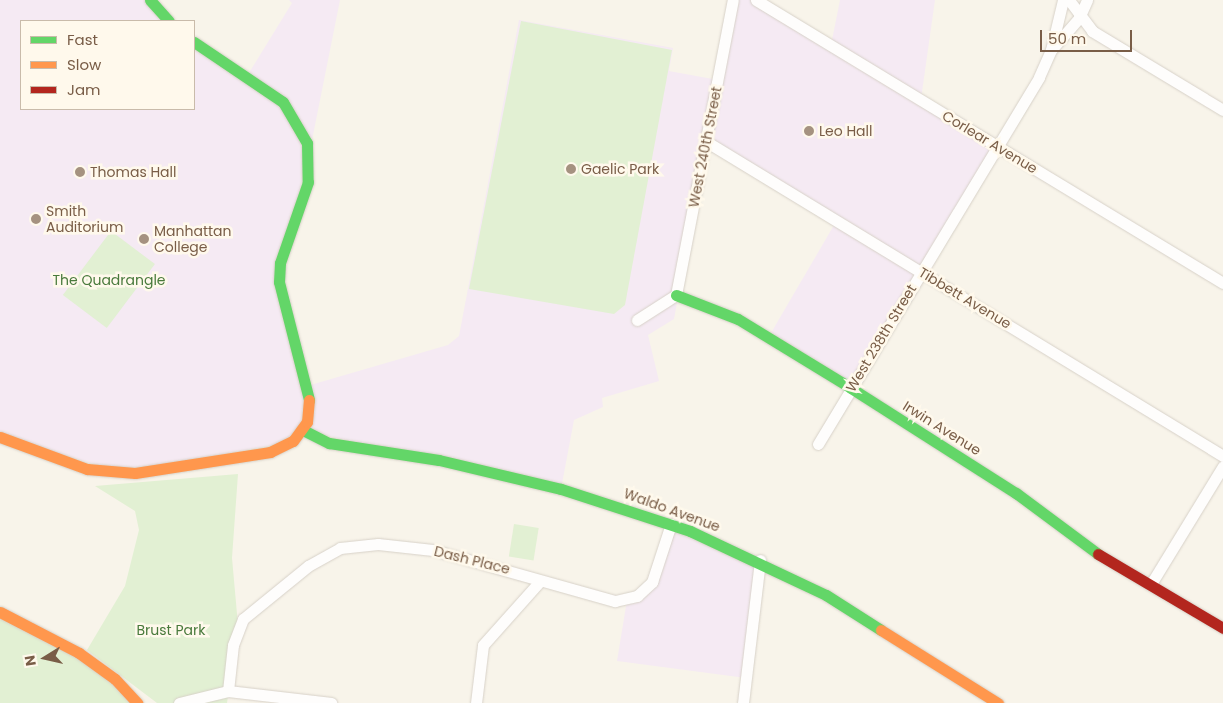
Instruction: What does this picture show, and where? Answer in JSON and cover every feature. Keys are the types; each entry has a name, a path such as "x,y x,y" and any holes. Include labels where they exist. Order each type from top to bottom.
{"street":[{"path":"150,0 167,20"},
{"name":"West 240th Street","path":"676,295 733,0"},
{"name":"Corlear Avenue","path":"756,0 1223,283"},
{"name":"West 238th Street","path":"1051,50 1063,0"},
{"path":"1069,0 1079,18 1092,31 1223,110"},
{"name":"West 238th Street","path":"818,444 997,146 1051,50 1079,18 1087,0"},
{"path":"0,437 82,468 126,473 270,452 287,445 303,430 309,396 278,282 280,263 308,182 307,143 283,102 195,43"},
{"name":"Tibbett Avenue","path":"707,142 1223,456"},
{"path":"636,320 676,295"},
{"name":"Irwin Avenue","path":"676,295 738,319 1016,493 1079,542 1223,628"},
{"name":"Waldo Avenue","path":"303,430 329,442 439,460 561,489 671,524 760,560 826,595 998,703"},
{"path":"1151,584 1223,466"},
{"name":"Dash Place","path":"228,692 233,646 243,619 324,555 357,545 433,550 605,600 637,596 657,572 671,524"},
{"path":"743,703 760,560"},
{"path":"476,703 483,645 540,581"},
{"path":"0,612 79,653 115,679 137,703"},
{"path":"178,703 228,692 331,703"}],"shaded area":[{"name":"Manhattan College","path":"0,0 150,0 168,20 20,20 20,110 195,110 195,43 247,76 292,3 289,0 340,0 309,155 280,263 307,386 448,345 459,336 519,20 673,48 669,71 718,80 733,0 756,0 831,45 840,0 935,0 921,99 997,146 851,388 768,338 837,220 707,142 674,319 648,335 659,381 602,398 603,407 574,420 561,489 303,430 293,441 126,473 0,437"},
{"path":"671,524 760,560 746,678 617,661 627,600 644,591"}],"green space":[{"name":"Gaelic Park","path":"521,21 672,50 625,305 614,314 469,289"},
{"name":"The Quadrangle","path":"111,231 155,264 107,328 63,295"},
{"name":"Brust Park","path":"238,474 232,558 238,625 227,703 157,703 87,650 125,586 139,530 135,511 95,486"},
{"path":"514,524 539,528 534,561 509,557"},
{"path":"0,612 63,644 137,703 0,703"}],"traffic: fast":[{"path":"150,0 168,20"},
{"path":"195,43 283,102 307,143 308,182 280,263 279,282 309,400"},
{"path":"676,295 738,319 851,388 1016,493 1098,554"},
{"path":"303,430 329,443 439,460 561,489 690,531 826,595 881,630"}],"traffic: slow":[{"path":"0,437 87,469 135,473 270,452 293,441 307,422 309,400"},
{"path":"0,612 79,653 115,679 137,703"},
{"path":"881,630 998,703"}],"traffic: jam":[{"path":"1098,554 1223,628"}],"place":[{"name":"Leo Hall","path":"809,131"},
{"name":"Gaelic Park","path":"571,169"},
{"name":"Thomas Hall","path":"80,172"},
{"name":"Smith Auditorium","path":"36,219"},
{"name":"Manhattan College","path":"144,239"}]}
